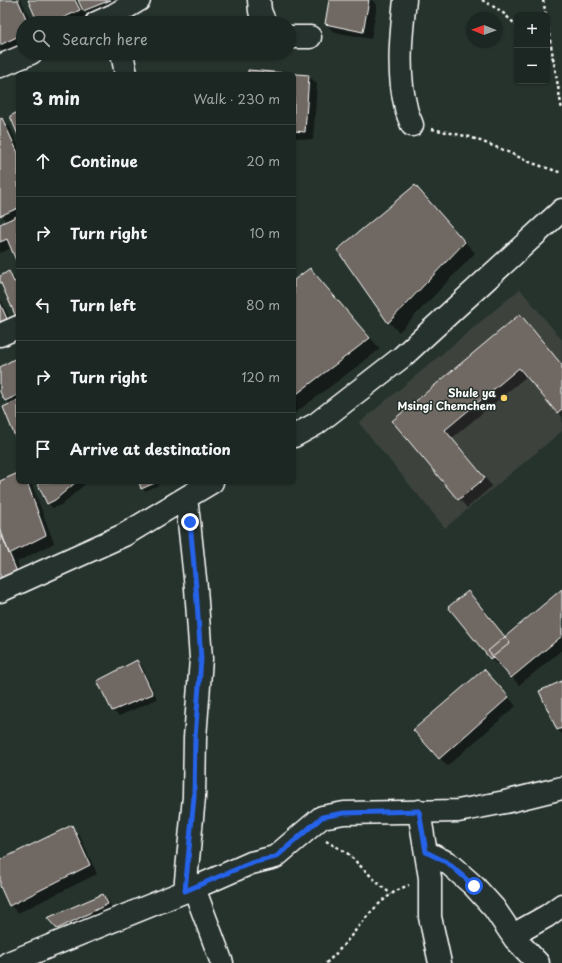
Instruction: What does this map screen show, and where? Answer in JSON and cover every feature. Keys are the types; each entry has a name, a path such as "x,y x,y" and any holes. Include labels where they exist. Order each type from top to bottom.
{"street":[{"path":"110,16 139,0"},
{"path":"259,0 262,16"},
{"path":"405,0 400,45 402,80 406,108 412,125"},
{"path":"296,37 310,37"},
{"path":"0,66 16,59"},
{"path":"123,60 126,72"},
{"path":"296,435 316,424 402,357 562,210"},
{"path":"0,335 16,328"},
{"path":"0,591 124,536 209,484"},
{"path":"186,498 190,522 201,659 195,738 190,889 222,963"},
{"path":"8,963 251,863 276,857 322,817 344,813 458,811 505,802 562,788"},
{"path":"419,811 430,878 430,917 440,963"},
{"path":"426,852 448,863 474,886 494,908 513,935 538,963"},
{"path":"513,935 547,916 562,905"}],"path":[{"path":"482,0 501,11 514,23"},
{"path":"543,0 545,12"},
{"path":"550,38 562,110"},
{"path":"550,56 554,59"},
{"path":"412,125 470,137 532,163 562,173"},
{"path":"306,831 337,846 347,853 391,894"},
{"path":"326,963 346,943 374,908 391,894 398,889 430,878"}],"shaded area":[{"path":"520,289 562,340 562,431 445,528 359,423"}],"building":[{"path":"0,0 18,0 25,16 16,16 16,37 0,45"},
{"path":"28,0 75,0 80,10 67,16 35,16"},
{"path":"78,0 111,0 83,11"},
{"path":"329,0 369,0 363,32 325,24"},
{"path":"248,70 272,72 248,72"},
{"path":"296,74 309,75 305,132 296,131"},
{"path":"16,113 16,130 10,116"},
{"path":"2,118 16,149 16,209 0,216 0,119"},
{"path":"415,185 465,242 388,323 337,250"},
{"path":"16,216 16,260 7,239 0,242 0,224"},
{"path":"310,268 370,338 296,394 296,278"},
{"path":"9,271 14,282 16,281 16,317 0,281 0,276"},
{"path":"0,303 8,321 0,324"},
{"path":"520,314 562,365 562,409 557,413 519,368 445,430 485,478 458,500 392,421"},
{"path":"16,358 16,396 5,401 0,392 0,367"},
{"path":"16,401 16,439 3,407"},
{"path":"16,474 16,484 28,484 46,535 9,554 0,528 0,481"},
{"path":"38,484 74,484 55,500 47,504"},
{"path":"140,484 152,484 141,489"},
{"path":"0,531 17,572 0,579"},
{"path":"562,589 562,636 511,678 488,651"},
{"path":"468,591 510,643 490,659 448,607"},
{"path":"137,660 153,694 112,711 97,681"},
{"path":"484,669 509,697 439,759 413,730"},
{"path":"562,681 562,728 557,730 539,691"},
{"path":"72,825 90,865 9,906 0,886 0,860"},
{"path":"103,894 108,904 57,929 47,918"}],"place":[{"name":"Shule ya Msingi Chemchem","path":"504,398"}],"route":[{"path":"190,522 201,659 195,738 194,797 185,891 251,863 276,857 322,817 344,813 419,811 426,852 448,863 474,886"}]}
